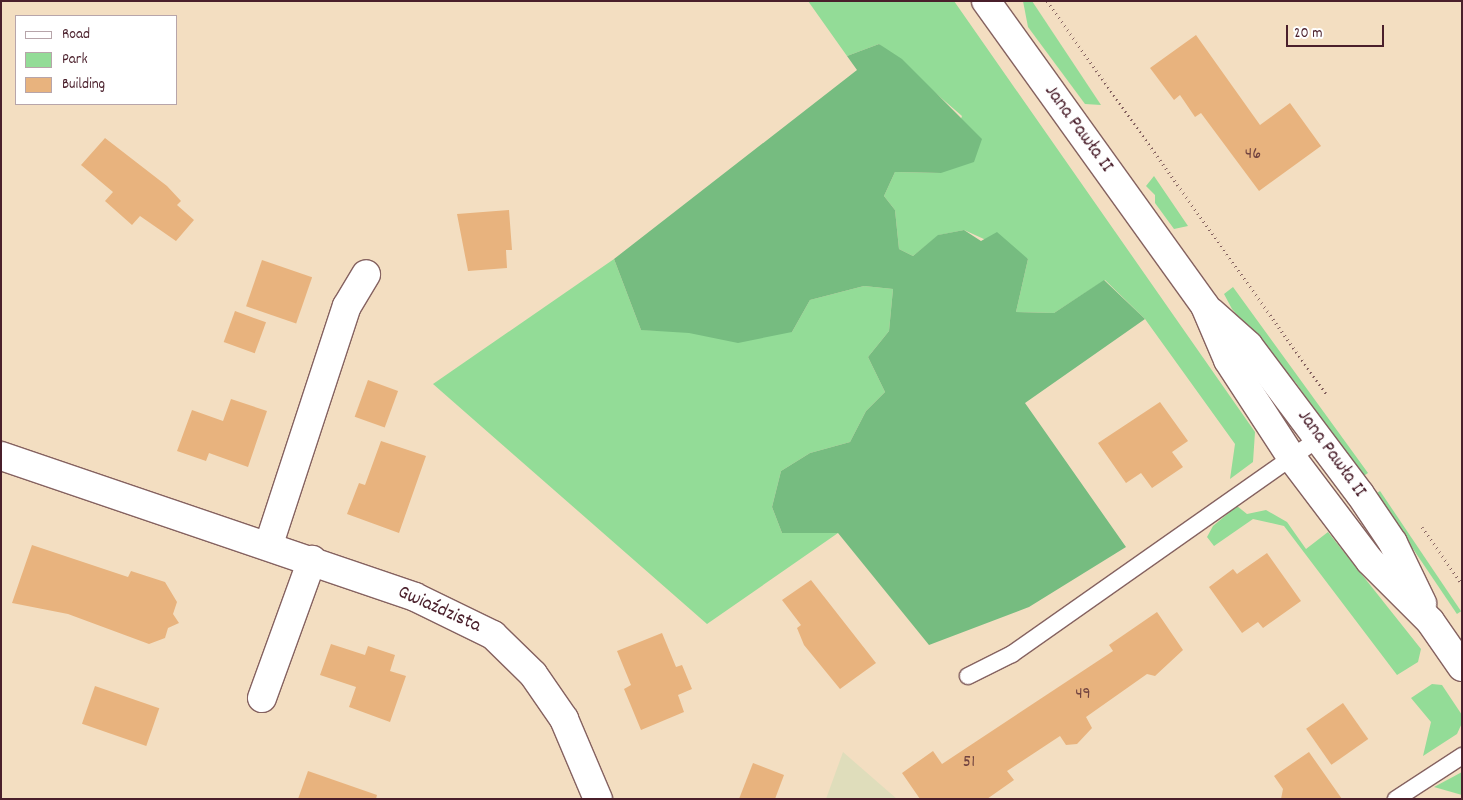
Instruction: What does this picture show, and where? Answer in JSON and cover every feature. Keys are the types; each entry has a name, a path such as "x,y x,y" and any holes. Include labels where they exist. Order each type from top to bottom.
{"street":[{"name":"Jana Pawła II","path":"989,2 1205,306 1228,360 1292,458 1370,561 1430,621"},
{"path":"269,544 347,306 366,274"},
{"name":"Jana Pawła II","path":"1205,306 1248,344 1319,438 1393,542 1430,621 1462,667"},
{"name":"Gwiaździsta","path":"1,456 269,544 447,610 493,635 533,674 564,719 598,799"},
{"path":"262,698 312,560"}],"lane":[{"path":"968,676 1012,654 1319,438"},
{"path":"1396,799 1462,756"}],"path":[{"path":"1047,1 1245,280"}],"shaded area":[{"path":"843,752 897,799 826,799"}],"green space":[{"path":"808,1 954,1 1255,432 1253,462 1230,479 1235,444 1145,319 1105,280 1054,313 1016,312 1028,259 964,230 939,235 913,256 899,249 895,210 884,196 895,172 941,173 962,116 879,44 847,56"},
{"path":"1023,1 1032,1 1101,105 1085,104 1028,27"},
{"path":"879,44 902,59 982,139 974,162 941,173 895,172 884,196 895,210 899,249 913,256 938,235 964,230 981,241 997,232 1028,259 1016,312 1054,313 1104,280 1145,319 1025,403 1126,547 1029,607 929,645 838,533 782,533 772,507 781,471 810,453 850,442 866,411 885,392 868,357 889,331 893,289 864,286 810,300 792,332 738,343 689,333 641,330 614,259 857,70 847,56"},
{"path":"1154,176 1188,226 1174,229 1155,203 1155,195 1146,186"},
{"path":"614,259 641,330 792,332 810,300 864,286 893,289 889,331 868,357 885,392 866,411 850,442 810,453 781,471 772,507 782,533 838,533 707,624 433,384"},
{"path":"1233,287 1368,473 1362,477 1296,383 1232,309 1224,294"},
{"path":"1380,491 1461,611 1457,614 1376,494"},
{"path":"1237,506 1247,514 1266,510 1287,522 1306,549 1328,532 1421,649 1418,662 1397,675 1284,526 1253,519 1214,546 1207,537 1213,526"},
{"path":"1432,684 1442,685 1462,715 1462,723 1457,734 1423,756 1431,722 1411,698"},
{"path":"1462,772 1462,795 1434,787"}],"building":[{"path":"1196,35 1260,125 1290,103 1321,146 1259,191 1201,113 1195,117 1180,95 1174,100 1150,68"},
{"path":"105,138 167,186 181,201 177,205 194,220 176,241 140,216 132,225 105,201 113,192 81,165"},
{"path":"509,210 512,250 506,250 507,268 468,271 457,214"},
{"path":"262,260 312,277 296,324 246,306"},
{"path":"235,311 266,322 255,353 224,342"},
{"path":"368,380 398,391 385,428 355,417"},
{"path":"231,399 267,411 248,467 209,453 206,461 177,451 192,410 223,421"},
{"path":"1160,402 1188,441 1172,452 1183,467 1152,488 1141,473 1126,483 1098,443"},
{"path":"381,441 426,456 399,533 347,514 359,483 365,485"},
{"path":"32,545 128,577 131,571 165,582 177,602 173,614 179,623 168,628 165,638 149,644 68,614 12,603"},
{"path":"1267,553 1301,601 1263,628 1258,622 1242,633 1209,587 1233,569 1237,574"},
{"path":"811,580 876,663 840,689 804,645 797,628 801,625 782,600"},
{"path":"1157,612 1183,650 1155,676 1147,674 1086,717 1092,728 1077,744 1066,745 1060,736 1007,771 1014,780 987,799 920,799 902,773 933,751 942,764 1113,651 1109,645"},
{"path":"662,633 676,667 682,665 692,689 678,695 684,712 641,730 624,689 631,685 617,651"},
{"path":"331,644 365,655 368,646 395,655 390,671 406,676 390,722 349,707 356,687 320,675"},
{"path":"95,686 159,708 146,746 82,724"},
{"path":"1343,703 1368,739 1331,765 1306,729"},
{"path":"1309,752 1342,799 1281,799 1283,789 1274,776"},
{"path":"753,763 784,775 775,799 739,799"},
{"path":"308,771 377,795 376,799 298,799"}]}
